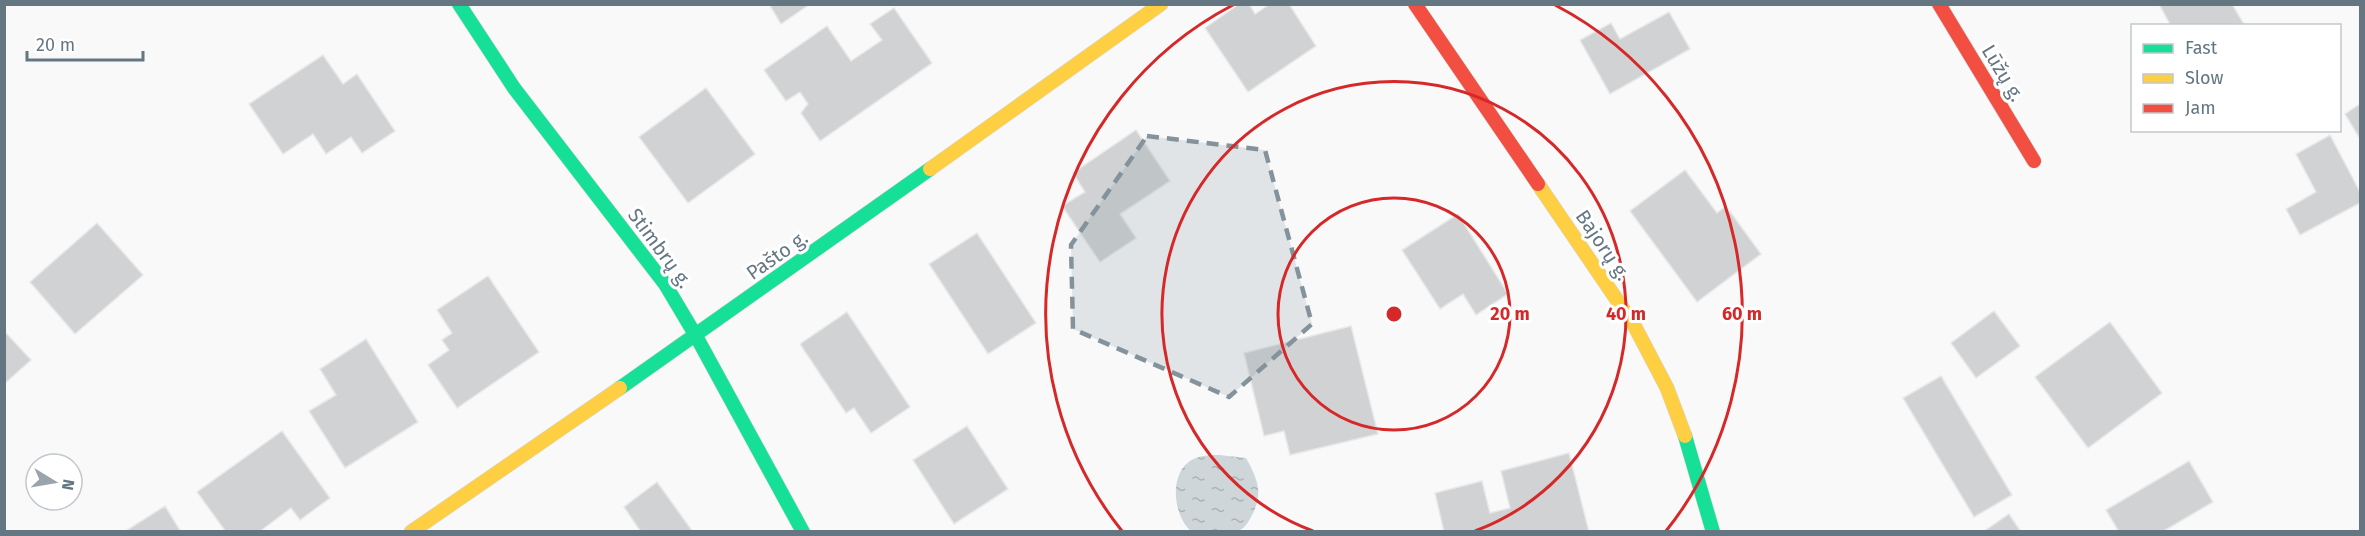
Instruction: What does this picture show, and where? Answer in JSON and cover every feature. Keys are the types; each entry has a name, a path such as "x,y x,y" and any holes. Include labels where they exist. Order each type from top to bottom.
{"street":[{"name":"Stimbrų g.","path":"459,4 514,88 665,284 803,531"},
{"name":"Pašto g.","path":"411,531 696,336 1161,4"},
{"name":"Bajorų g.","path":"1415,4 1634,325 1667,388 1692,456 1713,531"},
{"name":"Lūžų g.","path":"1939,4 2034,161"}],"highlighted area":[{"path":"1147,136 1265,150 1312,324 1229,397 1073,329 1071,245"}],"water":[{"path":"1219,455 1246,458 1258,487 1255,509 1246,526 1238,531 1191,531 1185,524 1177,504 1177,481 1187,463 1196,458"}],"building":[{"path":"769,4 810,4 781,24"},
{"path":"1239,4 1249,4 1255,14 1270,4 1289,4 1316,46 1248,92 1205,28"},
{"path":"2159,4 2232,4 2244,24 2170,24"},
{"path":"894,8 932,63 820,141 801,113 808,104 800,92 786,101 764,70 827,26 851,61 882,40 870,24"},
{"path":"1669,12 1690,49 1610,94 1580,40 1611,23 1620,39"},
{"path":"323,55 343,84 357,74 395,131 362,153 351,137 326,154 313,134 283,154 249,104"},
{"path":"706,88 755,154 688,203 639,137"},
{"path":"2360,104 2360,139 2345,114"},
{"path":"1136,130 1170,181 1120,214 1136,238 1100,262 1062,206 1085,192 1073,173"},
{"path":"2330,135 2360,192 2360,203 2300,235 2286,209 2316,192 2296,154"},
{"path":"1685,170 1717,213 1726,206 1761,254 1697,302 1630,211"},
{"path":"1458,214 1508,294 1476,315 1463,294 1440,309 1402,250"},
{"path":"97,223 143,275 75,334 30,282"},
{"path":"977,233 1036,323 988,354 929,264"},
{"path":"488,276 539,352 457,408 428,365 449,350 442,340 452,333 437,310"},
{"path":"1994,311 2020,346 1976,378 1951,343"},
{"path":"847,312 910,407 871,433 854,408 846,413 800,344"},
{"path":"2110,322 2162,393 2088,448 2035,377"},
{"path":"1351,326 1378,434 1290,455 1284,431 1264,436 1244,353"},
{"path":"4,331 31,360 4,384"},
{"path":"366,339 418,422 345,468 309,411 336,395 320,369"},
{"path":"1941,376 2012,495 1974,517 1903,398"},
{"path":"967,426 1008,489 954,524 913,460"},
{"path":"282,431 330,498 300,520 291,508 259,532 226,532 197,492"},
{"path":"1569,453 1589,532 1444,532 1435,493 1482,481 1490,513 1510,508 1501,471"},
{"path":"2189,461 2213,502 2162,532 2119,532 2106,510"},
{"path":"657,482 693,532 641,532 624,507"},
{"path":"165,506 181,532 124,532"},
{"path":"2009,514 2021,532 1983,532"}],"traffic: fast":[{"path":"459,4 514,88 665,284 696,336 803,532"},
{"path":"620,388 930,169"},
{"path":"1685,436 1713,532"}],"traffic: slow":[{"path":"930,169 1161,4"},
{"path":"1538,184 1634,325 1667,388 1685,436"},
{"path":"411,532 620,388"}],"traffic: jam":[{"path":"1415,4 1538,184"},
{"path":"1939,4 2034,161"}]}
